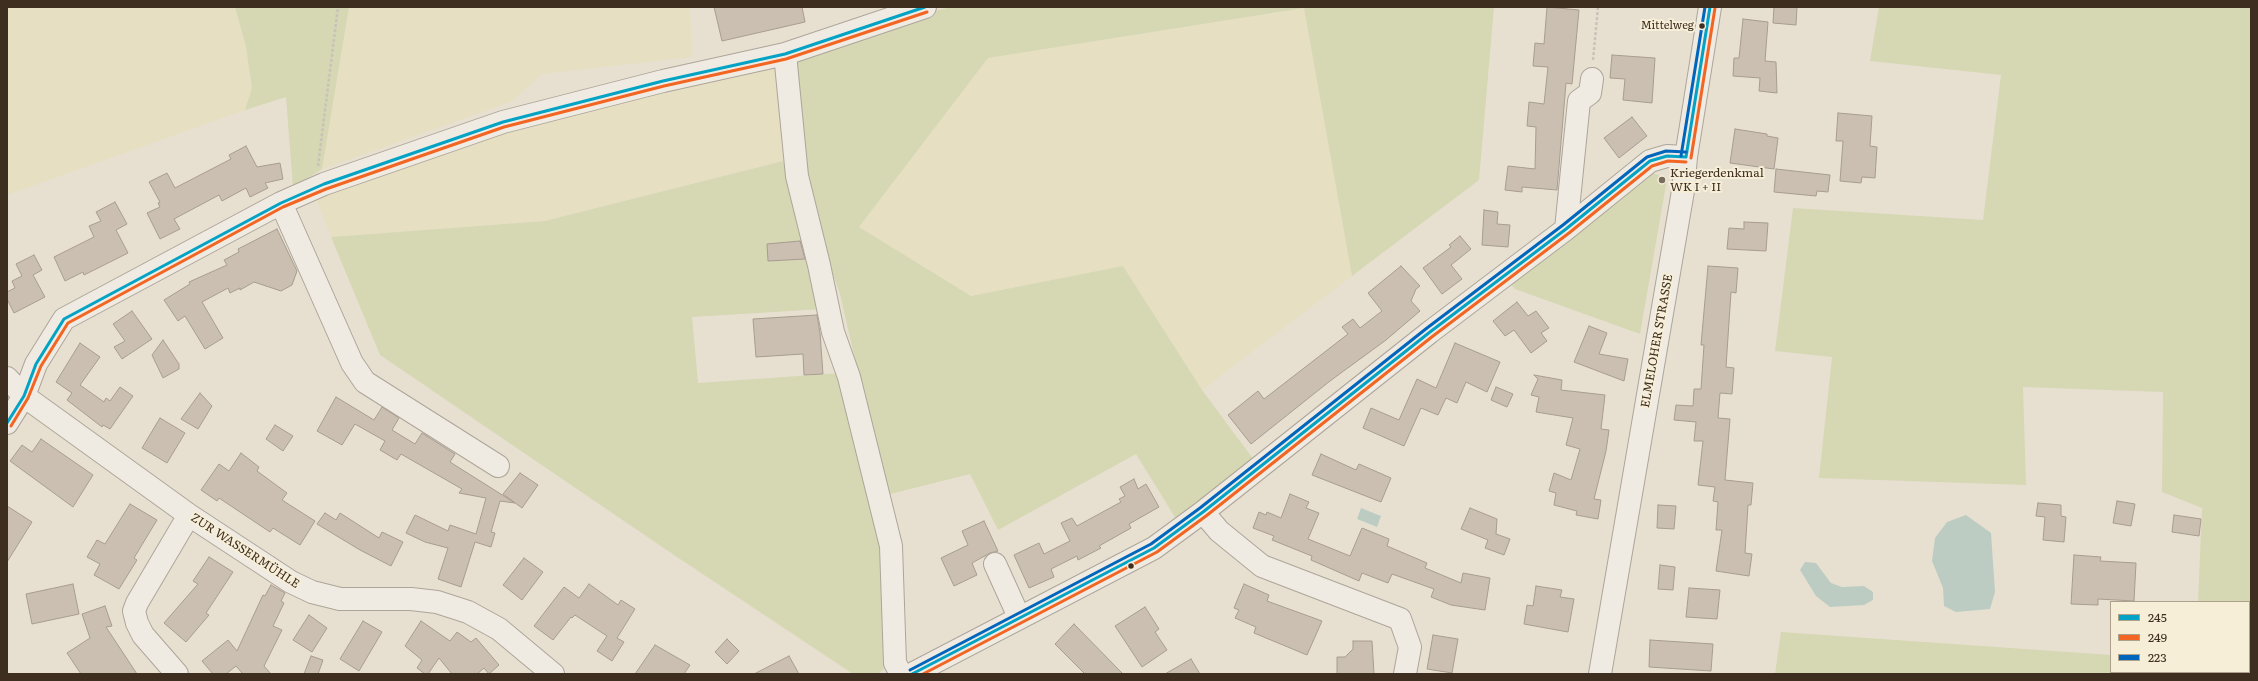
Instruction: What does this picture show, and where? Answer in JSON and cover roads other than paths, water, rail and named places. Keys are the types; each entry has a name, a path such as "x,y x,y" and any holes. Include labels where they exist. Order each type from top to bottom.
{"street":[{"path":"7,423 24,396 36,364 64,319 281,203 503,122 663,80 785,54 925,7"},
{"name":"ELMELOHER STRASSE","path":"1600,674 1683,191 1686,157 1710,7"},
{"path":"785,54 796,176 819,265 833,332 849,377 891,546 896,663 900,674"},
{"path":"1566,229 1579,101 1590,93 1592,79"},
{"path":"912,674 1019,617 1131,562 1154,548 1203,512 1430,332 1566,229 1650,161 1667,156 1686,157"},
{"path":"281,203 352,363 365,382 498,466"},
{"name":"ZUR WASSERMÜHLE","path":"7,378 24,396 189,515 291,582 312,592 340,599 417,600 437,602 468,612 499,629 553,674"},
{"path":"1203,512 1219,531 1262,566 1400,619 1410,647 1405,674"},
{"path":"177,674 143,635 137,623 134,611 137,603 189,515"},
{"path":"995,564 1019,617"}],"place":[{"name":"Mittelweg","path":"1702,26"},
{"name":"Kriegerdenkmal WK I + II","path":"1662,180"}]}
